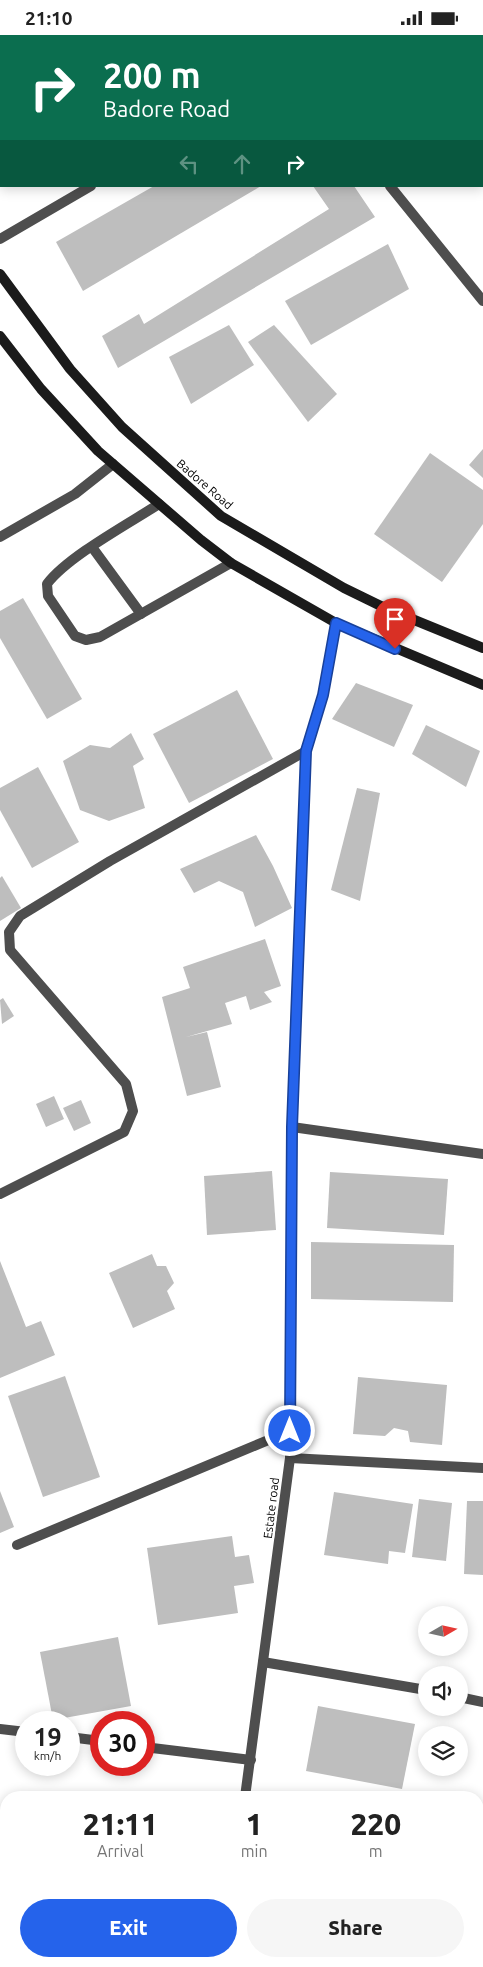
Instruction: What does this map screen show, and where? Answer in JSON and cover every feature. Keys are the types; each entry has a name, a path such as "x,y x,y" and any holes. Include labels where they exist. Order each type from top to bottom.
{"main road":[{"name":"Badore Road","path":"0,274 70,369 122,427 221,516 344,589 483,648"},
{"path":"0,336 41,389 98,451 231,563 336,623 483,685"}],"street":[{"path":"0,239 89,187"},
{"path":"391,187 483,301"},
{"path":"0,537 75,493 113,464"},
{"path":"159,504 92,547 54,575 47,585 48,596 75,636 86,640 100,637 231,563"},
{"path":"92,547 141,614"},
{"name":"Estate road","path":"246,1791 290,1458 292,1127 306,751 323,695 336,623"},
{"path":"0,1193 124,1132 133,1111 126,1085 10,950 9,932 20,916 101,866 306,751"},
{"path":"292,1127 483,1154"},
{"path":"17,1545 290,1431"},
{"path":"290,1458 483,1468"},
{"path":"263,1662 418,1689"},
{"path":"468,1699 483,1703"},
{"path":"0,1729 15,1731"},
{"path":"155,1748 251,1760"}],"building":[{"path":"152,187 259,187 83,291 56,242"},
{"path":"314,187 355,187 375,217 118,368 102,336 139,314 144,324 329,209"},
{"path":"388,244 409,289 311,345 285,301"},
{"path":"229,325 254,365 191,404 169,357"},
{"path":"274,325 337,394 308,422 248,342"},
{"path":"483,449 483,478 469,465"},
{"path":"430,453 483,490 483,524 442,582 374,534"},
{"path":"23,598 82,699 47,719 0,638 0,611"},
{"path":"356,683 413,705 394,747 332,719"},
{"path":"237,690 273,759 189,803 153,734"},
{"path":"426,725 480,751 466,787 412,754"},
{"path":"131,733 144,759 133,766 145,808 109,821 80,810 63,761 90,745 110,748"},
{"path":"38,767 79,842 32,868 0,810 0,788"},
{"path":"357,788 380,793 360,901 331,890"},
{"path":"256,835 273,866 292,908 255,927 243,892 219,881 194,893 180,869"},
{"path":"2,876 21,908 0,921 0,878"},
{"path":"265,939 281,986 264,992 272,1002 250,1010 246,996 225,1003 232,1024 186,1037 207,1032 221,1087 187,1096 162,997 190,988 183,967"},
{"path":"3,998 14,1016 2,1024 0,1000"},
{"path":"54,1096 64,1119 46,1127 36,1104"},
{"path":"81,1100 91,1123 74,1131 63,1108"},
{"path":"272,1171 276,1230 207,1235 204,1176"},
{"path":"330,1172 448,1179 444,1235 327,1228"},
{"path":"311,1242 454,1245 453,1302 311,1299"},
{"path":"152,1254 157,1266 166,1266 174,1283 167,1291 175,1309 133,1328 109,1273"},
{"path":"0,1261 26,1327 41,1321 55,1355 0,1378"},
{"path":"65,1376 100,1477 43,1497 8,1396"},
{"path":"358,1377 447,1385 442,1445 410,1442 408,1431 394,1428 385,1436 353,1434"},
{"path":"0,1491 14,1527 0,1533"},
{"path":"334,1492 413,1504 405,1553 389,1551 388,1564 324,1555"},
{"path":"419,1499 452,1503 446,1561 412,1557"},
{"path":"467,1501 483,1501 483,1575 464,1574"},
{"path":"232,1536 235,1557 249,1555 254,1583 234,1586 238,1613 158,1625 147,1548"},
{"path":"118,1637 131,1706 103,1711 90,1711 90,1713 80,1715 80,1711 51,1711 40,1652"},
{"path":"318,1706 415,1724 402,1789 306,1771"}],"route":[{"path":"290,1431 292,1127 306,751 323,695 336,623 395,649"}]}
